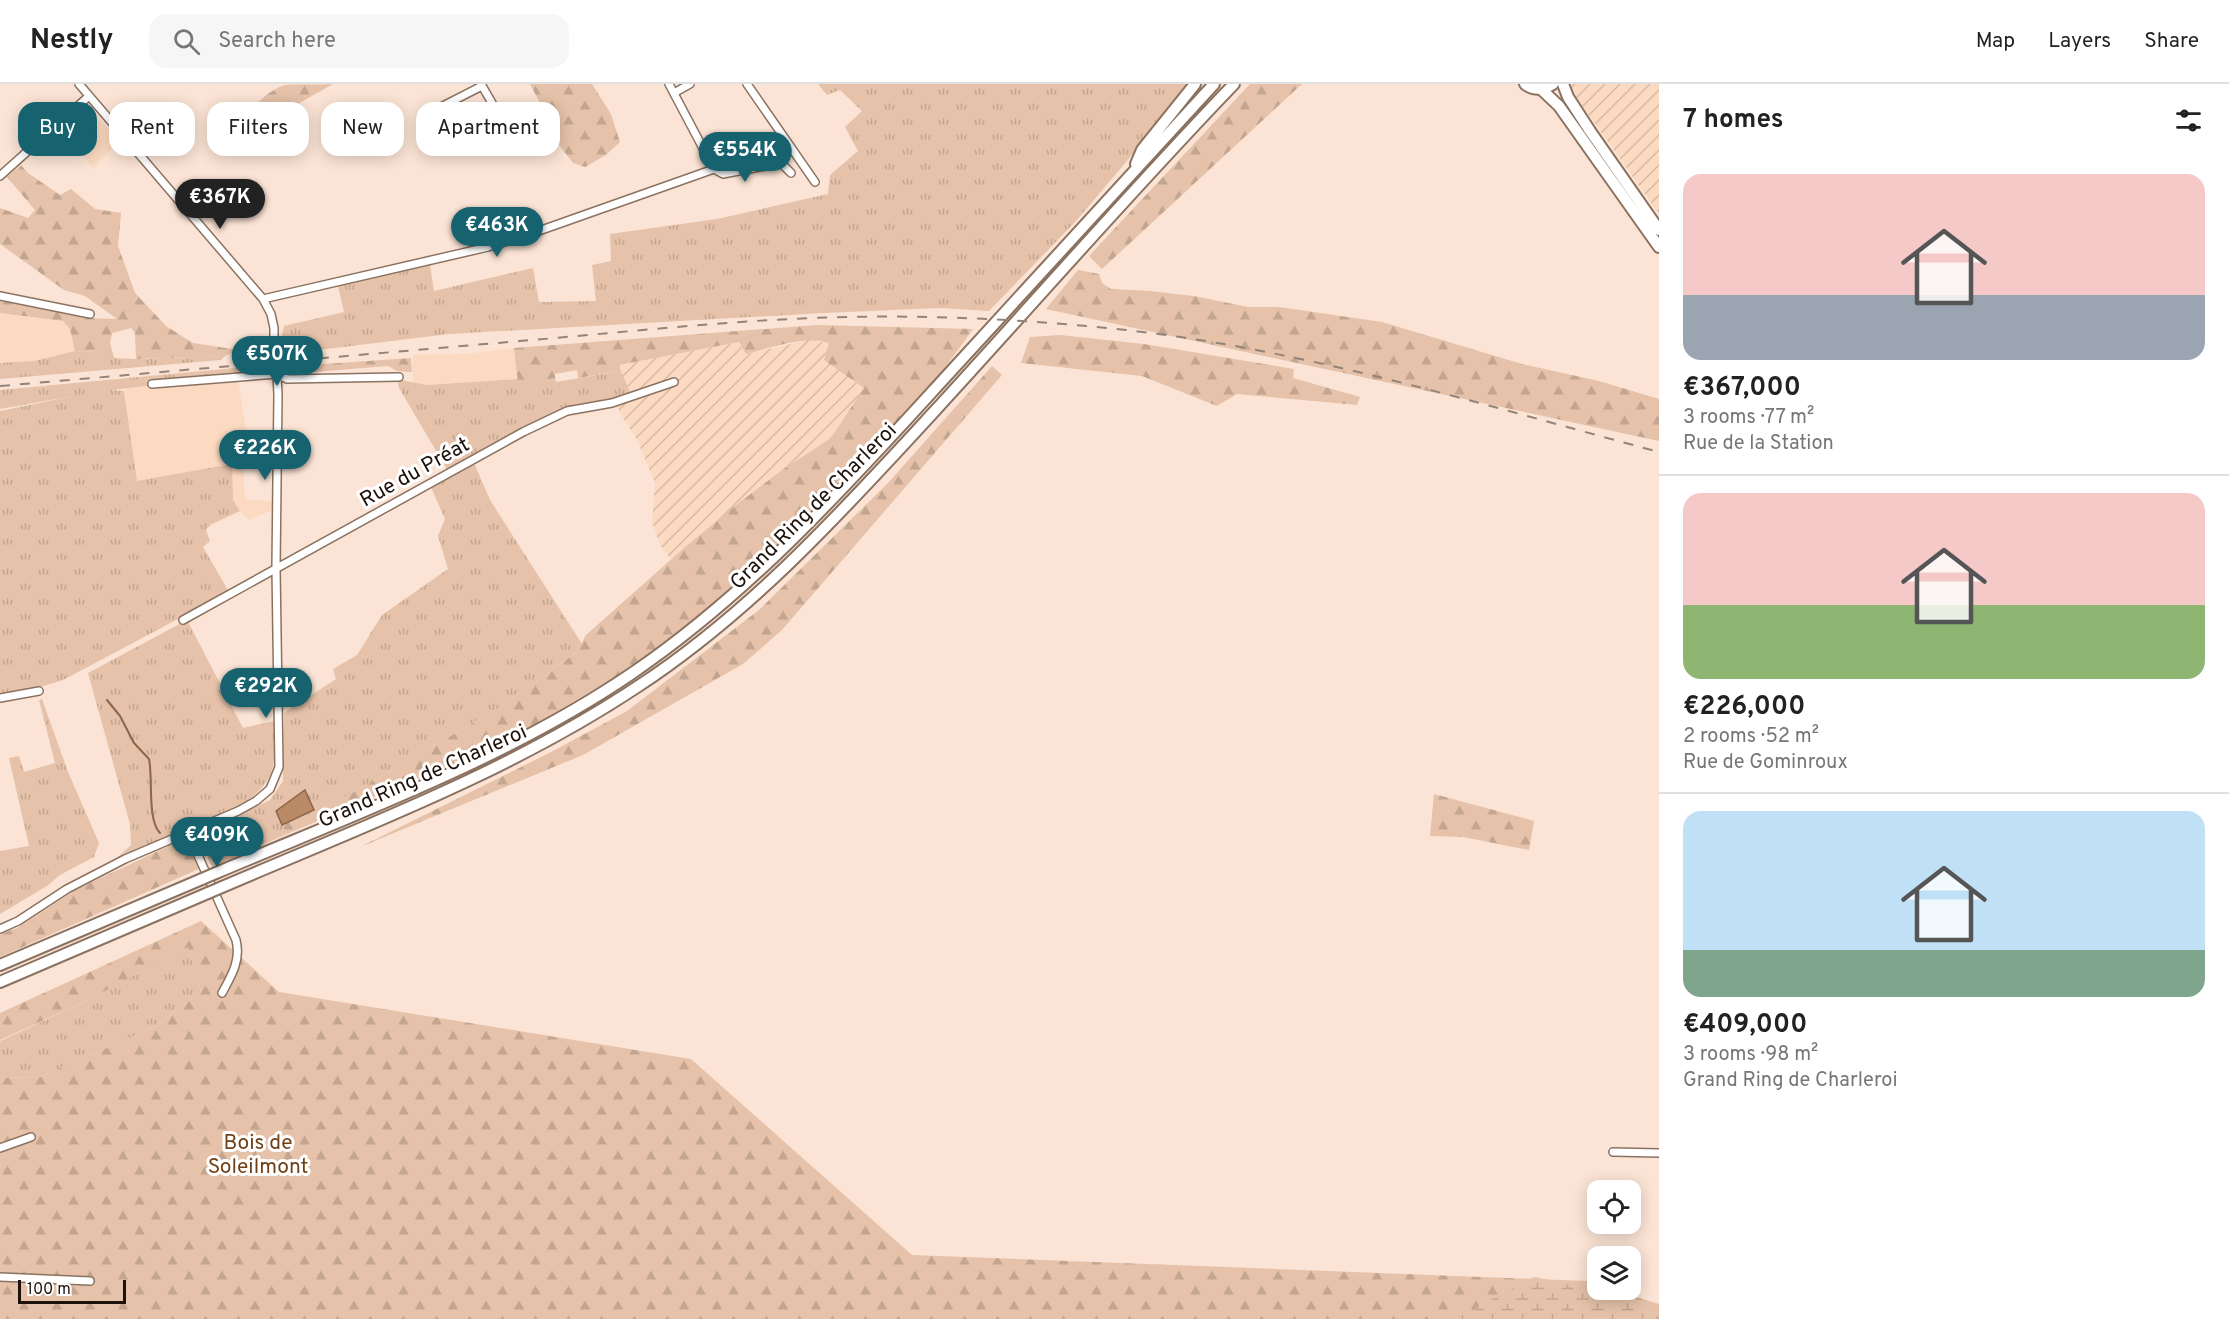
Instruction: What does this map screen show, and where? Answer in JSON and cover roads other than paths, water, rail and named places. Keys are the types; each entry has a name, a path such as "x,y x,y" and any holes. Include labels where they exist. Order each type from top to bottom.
{"highway":[{"path":"1132,172 1142,150 1195,84"},
{"name":"Grand Ring de Charleroi","path":"0,965 440,777 538,730 631,674 758,574 828,505 1214,84"},
{"name":"Grand Ring de Charleroi","path":"0,982 445,791 545,743 639,687 700,641 766,586 846,508 1234,84"},
{"path":"1525,84 1534,89 1553,84"},
{"path":"1563,84 1568,97 1590,131 1659,230"},
{"path":"1540,89 1560,106 1659,247"}],"street":[{"path":"0,929 18,921 72,886 256,801 270,789 279,767 276,568 278,395 274,362 274,328 268,307 79,84"},
{"path":"669,84 714,169 723,174 781,163 791,173"},
{"path":"674,93 690,84"},
{"path":"747,84 815,182"},
{"path":"450,102 482,85 492,102"},
{"path":"0,176 89,96"},
{"path":"263,299 488,247 714,169"},
{"path":"0,296 90,314"},
{"path":"152,384 277,374 287,379 399,377"},
{"name":"Rue du Préat","path":"183,620 523,432 567,411 612,403 674,382"},
{"path":"0,698 39,691"},
{"path":"188,832 236,940 239,952 233,972 222,993"},
{"path":"0,1148 31,1137"},
{"path":"1614,1152 1659,1153"},
{"path":"0,1277 90,1281"}],"waterway":[{"path":"107,700 120,716 134,743 149,759 153,818 160,833"}],"railway":[{"path":"0,386 725,323 848,317 952,318 1057,323 1126,330 1261,351 1461,398 1659,452"}],"park label":[{"name":"Bois de Soleilmont","path":"258,1155"}]}
